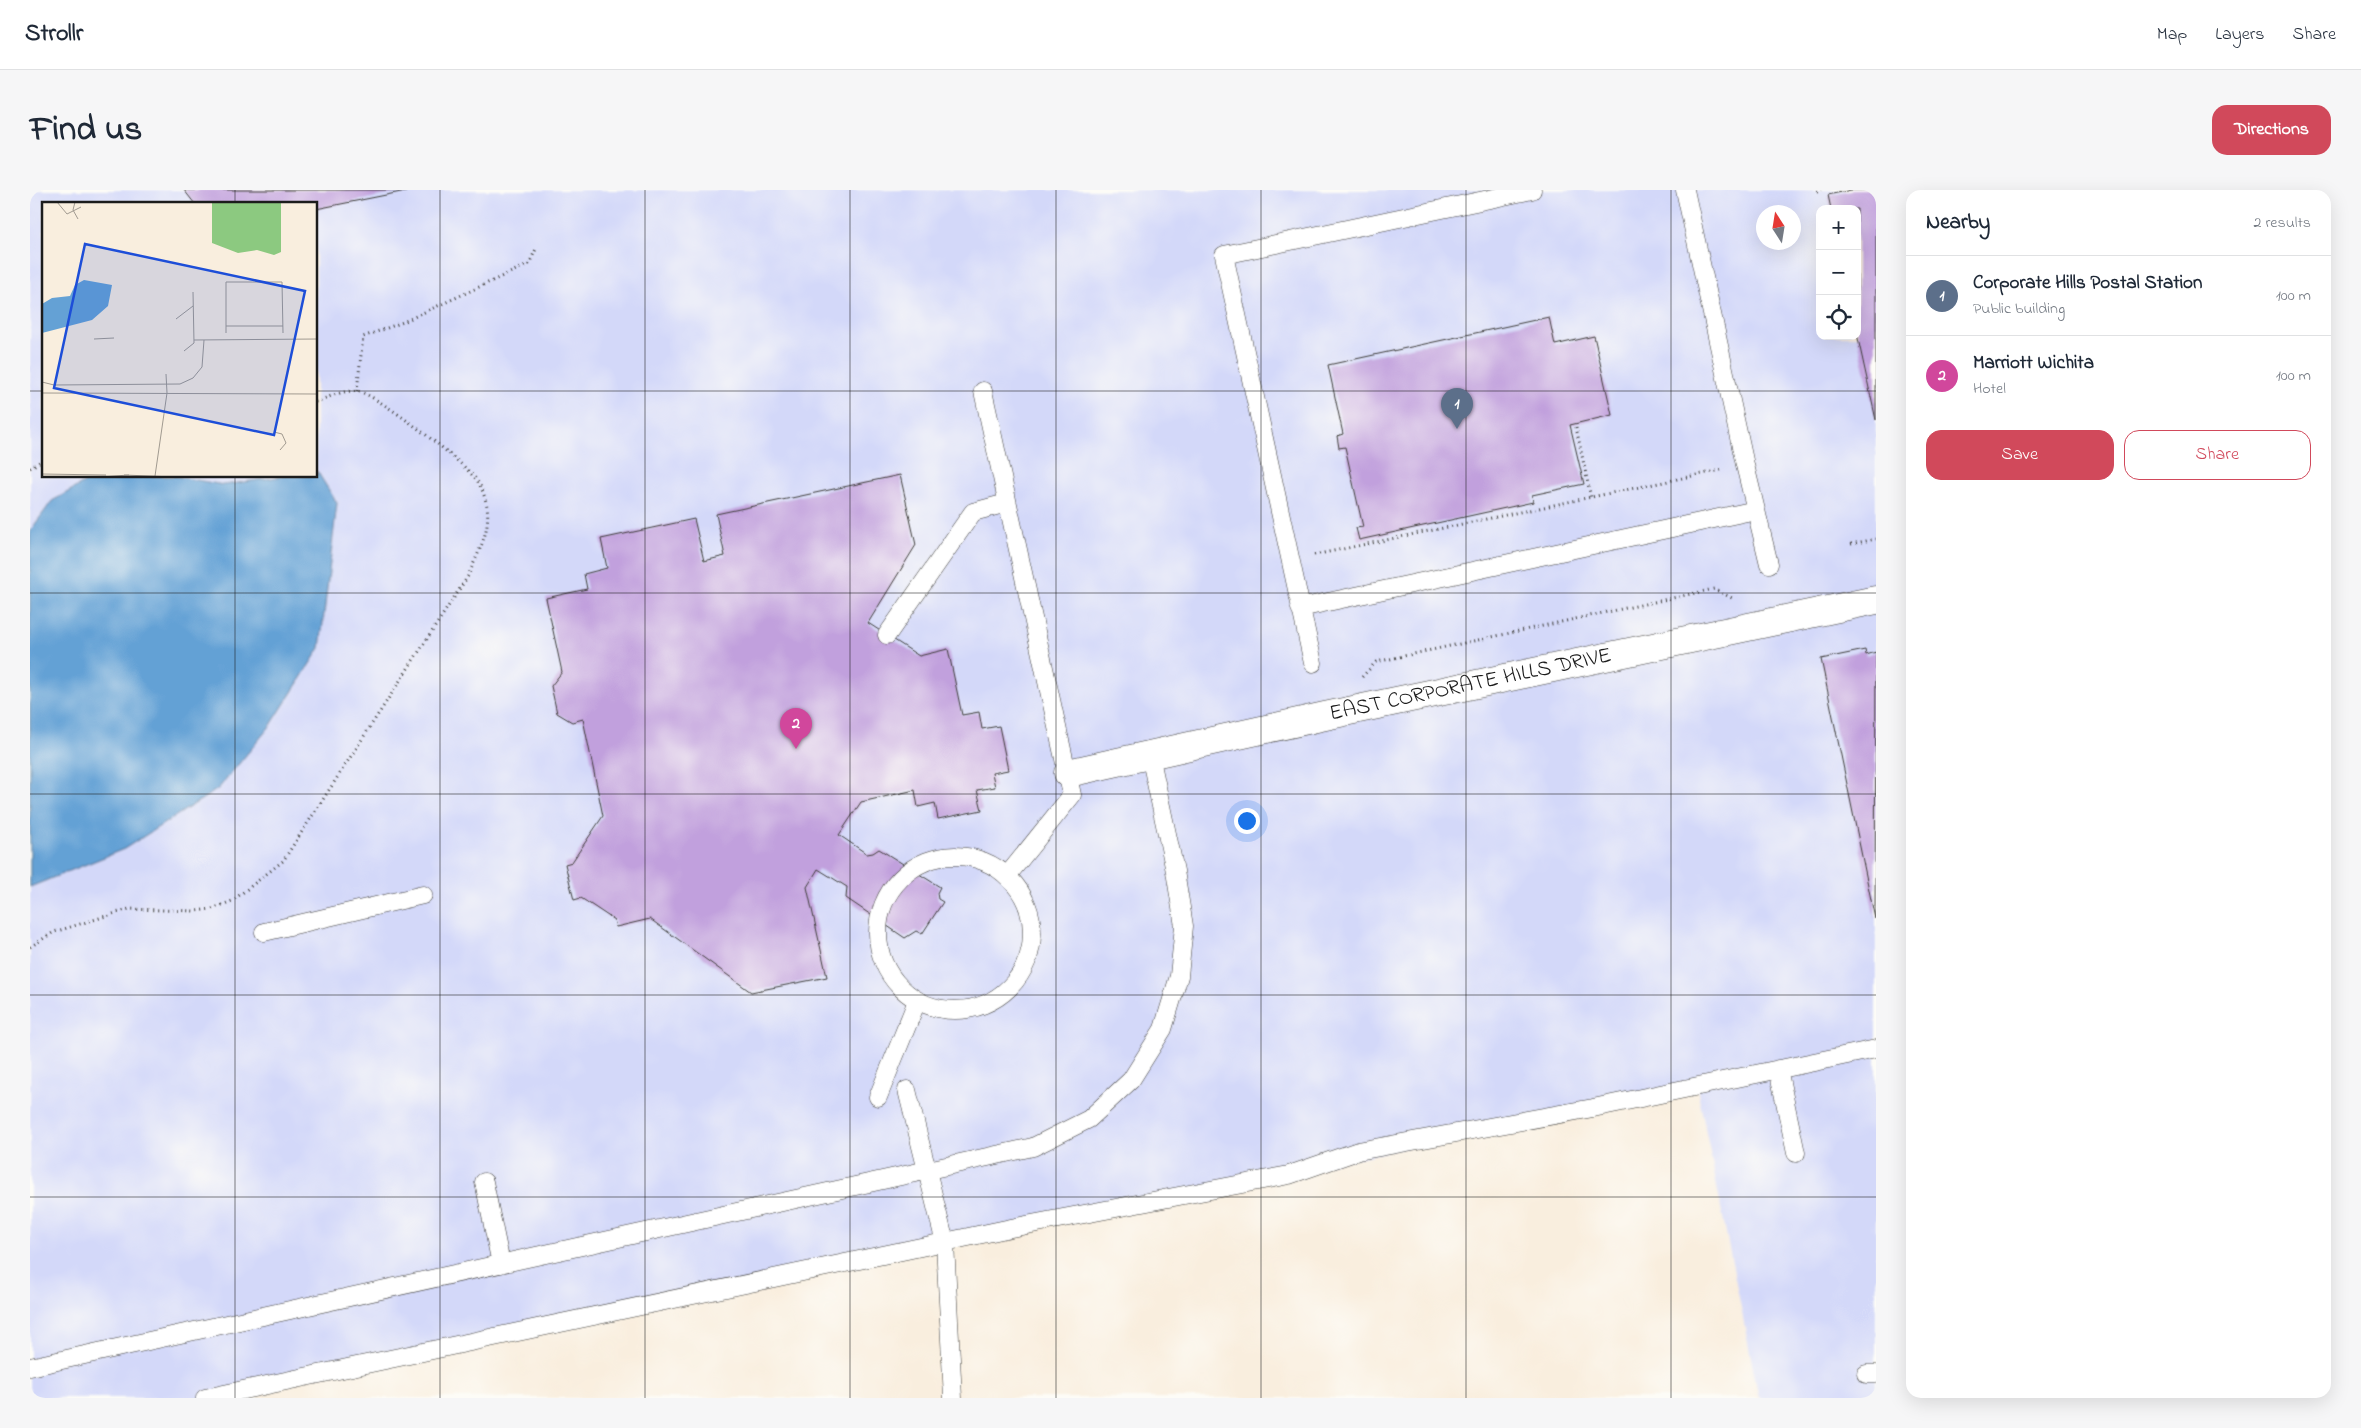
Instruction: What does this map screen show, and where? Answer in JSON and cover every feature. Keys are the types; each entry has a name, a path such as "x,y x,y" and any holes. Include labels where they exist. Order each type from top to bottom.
{"street":[{"name":"EAST CORPORATE HILLS DRIVE","path":"1068,773 1335,714 1876,600"}],"lane":[{"path":"1312,663 1224,255 1532,190"},
{"path":"1685,190 1745,465 1769,564"},
{"path":"984,391 1072,795 1006,876"},
{"path":"887,635 973,512 1007,503"},
{"path":"1300,608 1756,510"},
{"path":"30,1367 1034,1147 1089,1119 1131,1080 1163,1029 1179,976 1184,926 1175,871 1150,755"},
{"path":"951,856 971,858 990,864 1006,876 1022,895 1031,918 1032,943 1025,967 1010,987 990,1002 966,1010 941,1009 918,1001 888,974 881,956 877,936 879,916 890,892 898,881 913,868 932,859 951,856"},
{"path":"264,932 423,895"},
{"path":"878,1097 918,1001"},
{"path":"205,1398 610,1311 1011,1228 1289,1175 1358,1152 1593,1108 1876,1049"},
{"path":"1778,1069 1796,1153"},
{"path":"907,1090 945,1243 953,1398"},
{"path":"484,1182 501,1264"}],"path":[{"path":"1817,191 1822,190"},
{"path":"357,391 363,337 403,322 529,264 537,248"},
{"path":"30,947 54,932 129,909 195,911 212,909 232,901 283,861 468,576 487,529 487,507 478,482 452,453 374,399 357,391 341,393 318,401"},
{"path":"1576,427 1591,498"},
{"path":"30,468 42,460"},
{"path":"1289,561 1745,465"},
{"path":"1851,544 1876,539"},
{"path":"1361,679 1376,662 1714,589 1735,599"}],"shaded area":[{"path":"30,190 1876,190 1876,1398 1759,1398 1697,1087 212,1398 30,1398"}],"water":[{"path":"318,473 337,503 320,648 271,725 218,789 124,849 30,887 30,531 52,501 92,478 186,478 224,485 271,478 318,478"}],"building":[{"path":"184,190 406,190 318,209 318,202 193,202"},
{"path":"1851,190 1876,190 1876,420 1858,340 1861,340 1861,205 1830,205 1828,195"},
{"path":"1549,317 1555,345 1594,336 1612,415 1570,425 1584,484 1532,495 1533,502 1359,540 1356,528 1363,527 1345,447 1339,448 1337,436 1343,434 1328,365"},
{"path":"900,475 916,545 868,623 919,656 948,649 962,715 979,712 982,729 999,726 1008,770 992,773 995,787 977,790 982,810 938,819 935,803 918,807 915,790 861,802 839,835 867,854 879,849 940,887 937,893 938,899 943,902 922,934 916,931 905,938 846,898 847,887 818,869 807,887 827,977 751,992 650,919 616,927 614,920 581,898 574,900 565,864 572,862 603,816 583,719 572,722 557,713 551,686 562,672 546,598 587,589 584,574 607,568 601,539 694,519 704,561 725,556 716,514"},
{"path":"1865,650 1866,655 1876,652 1875,919 1821,659"}],"place":[{"name":"Corporate Hills Postal Station","path":"1457,429"},
{"name":"Marriott Wichita","path":"796,749"}]}
